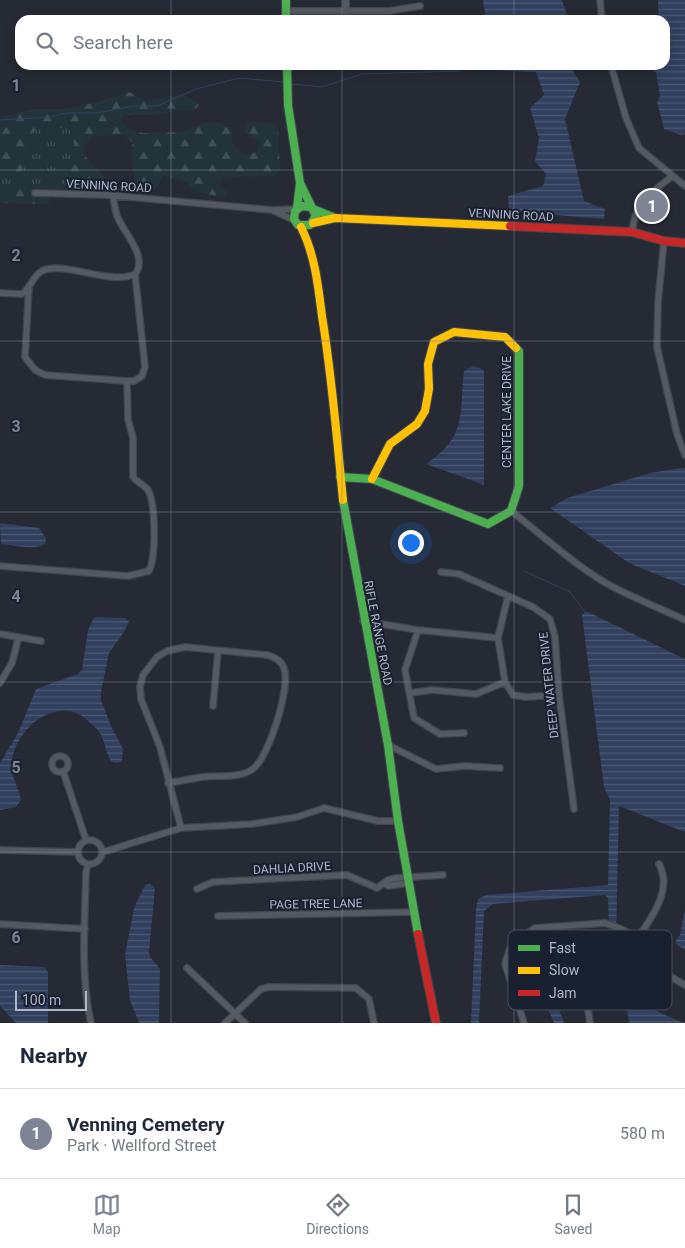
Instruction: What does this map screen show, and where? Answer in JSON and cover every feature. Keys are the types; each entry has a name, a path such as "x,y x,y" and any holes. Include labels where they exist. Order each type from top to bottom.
{"main road":[{"path":"286,0 286,15"},
{"path":"287,70 288,104 300,183 316,216 312,224 301,227 294,220 300,183"},
{"path":"296,209 303,205 312,208"},
{"name":"VENNING ROAD","path":"312,208 336,218"},
{"name":"VENNING ROAD","path":"312,224 336,218 632,232 664,241 685,243"},
{"name":"RIFLE RANGE ROAD","path":"312,224 310,245 328,353 340,477 363,620 388,745 398,821 436,1023"},
{"name":"RIFLE RANGE ROAD","path":"301,227 310,245"},
{"name":"CENTER LAKE DRIVE","path":"372,478 390,444 417,424 425,411 429,389 428,364 434,342 454,332 505,337 519,351 519,486 511,511"},
{"path":"340,477 372,478 488,524 511,511"}],"street":[{"path":"346,0 346,12"},
{"path":"600,0 602,15"},
{"path":"286,11 388,11 420,6"},
{"path":"612,70 626,118 639,148 685,186"},
{"path":"632,232 634,214 641,203 672,176"},
{"name":"VENNING ROAD","path":"34,193 113,196 272,210 296,209"},
{"path":"29,286 25,358 35,370 50,376 127,381 140,378 145,367 135,274 138,270 137,254 117,215 113,196"},
{"name":"VENNING ROAD","path":"272,210 294,220"},
{"path":"664,241 658,303 657,347 677,434 685,455"},
{"path":"0,293 22,294 39,273 51,268 122,278 135,274"},
{"path":"0,566 128,576 149,571 153,558 152,506 147,490 135,480 132,473 133,438 128,419 127,381"},
{"path":"511,511 546,537 561,552 598,578 615,588 685,620"},
{"name":"DEEP WATER DRIVE","path":"441,572 459,574 534,607 550,619 555,637 558,695 574,809"},
{"path":"508,596 498,638 505,682 513,695 526,698 558,695"},
{"path":"363,620 418,630 498,638"},
{"path":"418,630 405,670 414,718 440,734 464,734"},
{"path":"0,634 18,639 41,641"},
{"path":"0,684 12,663 18,639"},
{"path":"168,784 203,777 245,774 260,762 271,738 286,677 284,668 279,660 267,655 185,647 167,651 149,665 143,675 140,687 141,699 160,747 168,784 181,828"},
{"path":"213,706 218,651"},
{"path":"410,693 432,690 476,694 505,682"},
{"path":"388,745 436,769 464,766 500,768"},
{"path":"63,771 86,840"},
{"path":"88,865 99,861 103,852 181,828 252,824 297,816 324,808 378,821 398,821"},
{"path":"88,865 80,860 77,852 79,845 86,840 96,841 103,852"},
{"path":"0,850 77,852"},
{"path":"643,930 655,911 665,882 659,864"},
{"path":"88,865 86,872 85,929 87,1007 91,1023"},
{"name":"DAHLIA DRIVE","path":"197,889 212,882 347,875 372,887 381,887 385,884 388,886 409,880 443,875"},
{"name":"PAGE TREE LANE","path":"218,916 415,912"},
{"path":"0,924 85,929"},
{"path":"532,930 535,928 605,924 623,930"},
{"path":"508,954 505,964 508,973"},
{"path":"187,968 245,1023"},
{"path":"672,977 685,985"},
{"path":"225,1023 255,993 270,987 356,988 369,999 374,1023"},
{"path":"520,1010 524,1023"},
{"path":"588,1010 590,1023"}],"green space":[{"path":"129,92 141,98 151,100 171,96 184,96 199,105 194,111 181,110 154,115 124,115 121,119 122,123 131,130 143,133 181,132 206,122 221,123 230,130 233,145 245,155 256,152 261,142 244,132 247,122 274,123 278,127 280,170 274,176 225,177 219,185 227,192 227,198 197,192 187,183 163,175 156,188 151,191 135,184 131,150 133,143 124,135 92,136 87,143 85,154 106,178 104,184 91,184 63,172 70,158 75,156 73,133 68,128 40,127 26,138 22,157 24,168 19,175 0,174 0,117 35,109 64,109 94,103"},
{"path":"40,127 68,128 74,133 75,156 64,172 72,174 82,182 79,189 61,192 43,188 0,188 0,174 19,175 24,168 22,157 26,138"},
{"path":"0,188 43,188 48,191 50,201 46,204 0,203"}],"water":[{"path":"483,0 562,0 567,15 483,15 485,14"},
{"path":"658,0 685,0 685,134 681,135 664,129 657,102 660,96 656,72 651,70 670,70 670,15 659,15"},
{"path":"493,70 572,70 580,82 565,119 584,201 605,209 604,219 509,211 508,196 543,186 546,174 535,161 539,138 530,108 544,95 536,72"},
{"path":"473,366 484,370 484,485 426,464 449,443 455,433 461,412 464,371"},
{"path":"685,468 685,586 629,563 550,508 567,498 650,473"},
{"path":"0,523 39,528 46,538 45,544 29,547 1,544"},
{"path":"588,612 685,659 685,832 619,806 616,930 609,930 608,898 605,895 493,904 484,911 479,1023 471,1023 478,899 486,895 608,885 610,800 604,787 582,615"},
{"path":"94,617 125,618 129,621 124,632 109,653 101,692 101,700 123,749 122,761 118,763 112,762 98,731 82,716 68,711 58,711 49,714 31,725 18,741 11,765 21,800 16,807 0,810 0,763 18,733 36,689 78,674 82,670 88,630"},
{"path":"150,884 155,888 149,952 150,957 160,969 159,1023 139,1023 130,1000 125,955 134,908 145,885"},
{"path":"685,909 684,949 677,945 676,940 680,935"},
{"path":"0,965 44,967 48,972 48,1023 16,1023 0,1006"},
{"path":"548,1010 559,1010 564,1023 554,1023"},
{"path":"627,1010 654,1010 685,1023 629,1023"}],"waterway":[{"path":"291,84 322,87 362,74 460,71"},
{"path":"0,120 50,117 67,113 97,113 133,106 157,106 196,89 239,78 285,82"},
{"path":"524,571 570,592 585,612"}],"traffic: fast":[{"path":"286,0 286,15"},
{"path":"287,70 288,105 300,183 297,208"},
{"path":"301,185 316,216 310,225 298,225 294,219 295,211 302,206 310,207"},
{"path":"313,209 335,218"},
{"path":"340,477 372,479 488,524 511,511 519,486 519,351 516,348"},
{"path":"343,500 388,745 398,821 418,934"}],"traffic: slow":[{"path":"313,223 335,218 510,226"},
{"path":"301,227 313,259 326,339 343,500"},
{"path":"372,479 390,444 417,424 425,411 429,389 428,364 434,342 454,332 505,337 516,348"}],"traffic: jam":[{"path":"510,226 632,232 664,241 685,243"},
{"path":"418,934 436,1023"}],"place":[{"name":"Venning Cemetery","path":"652,206"}]}
